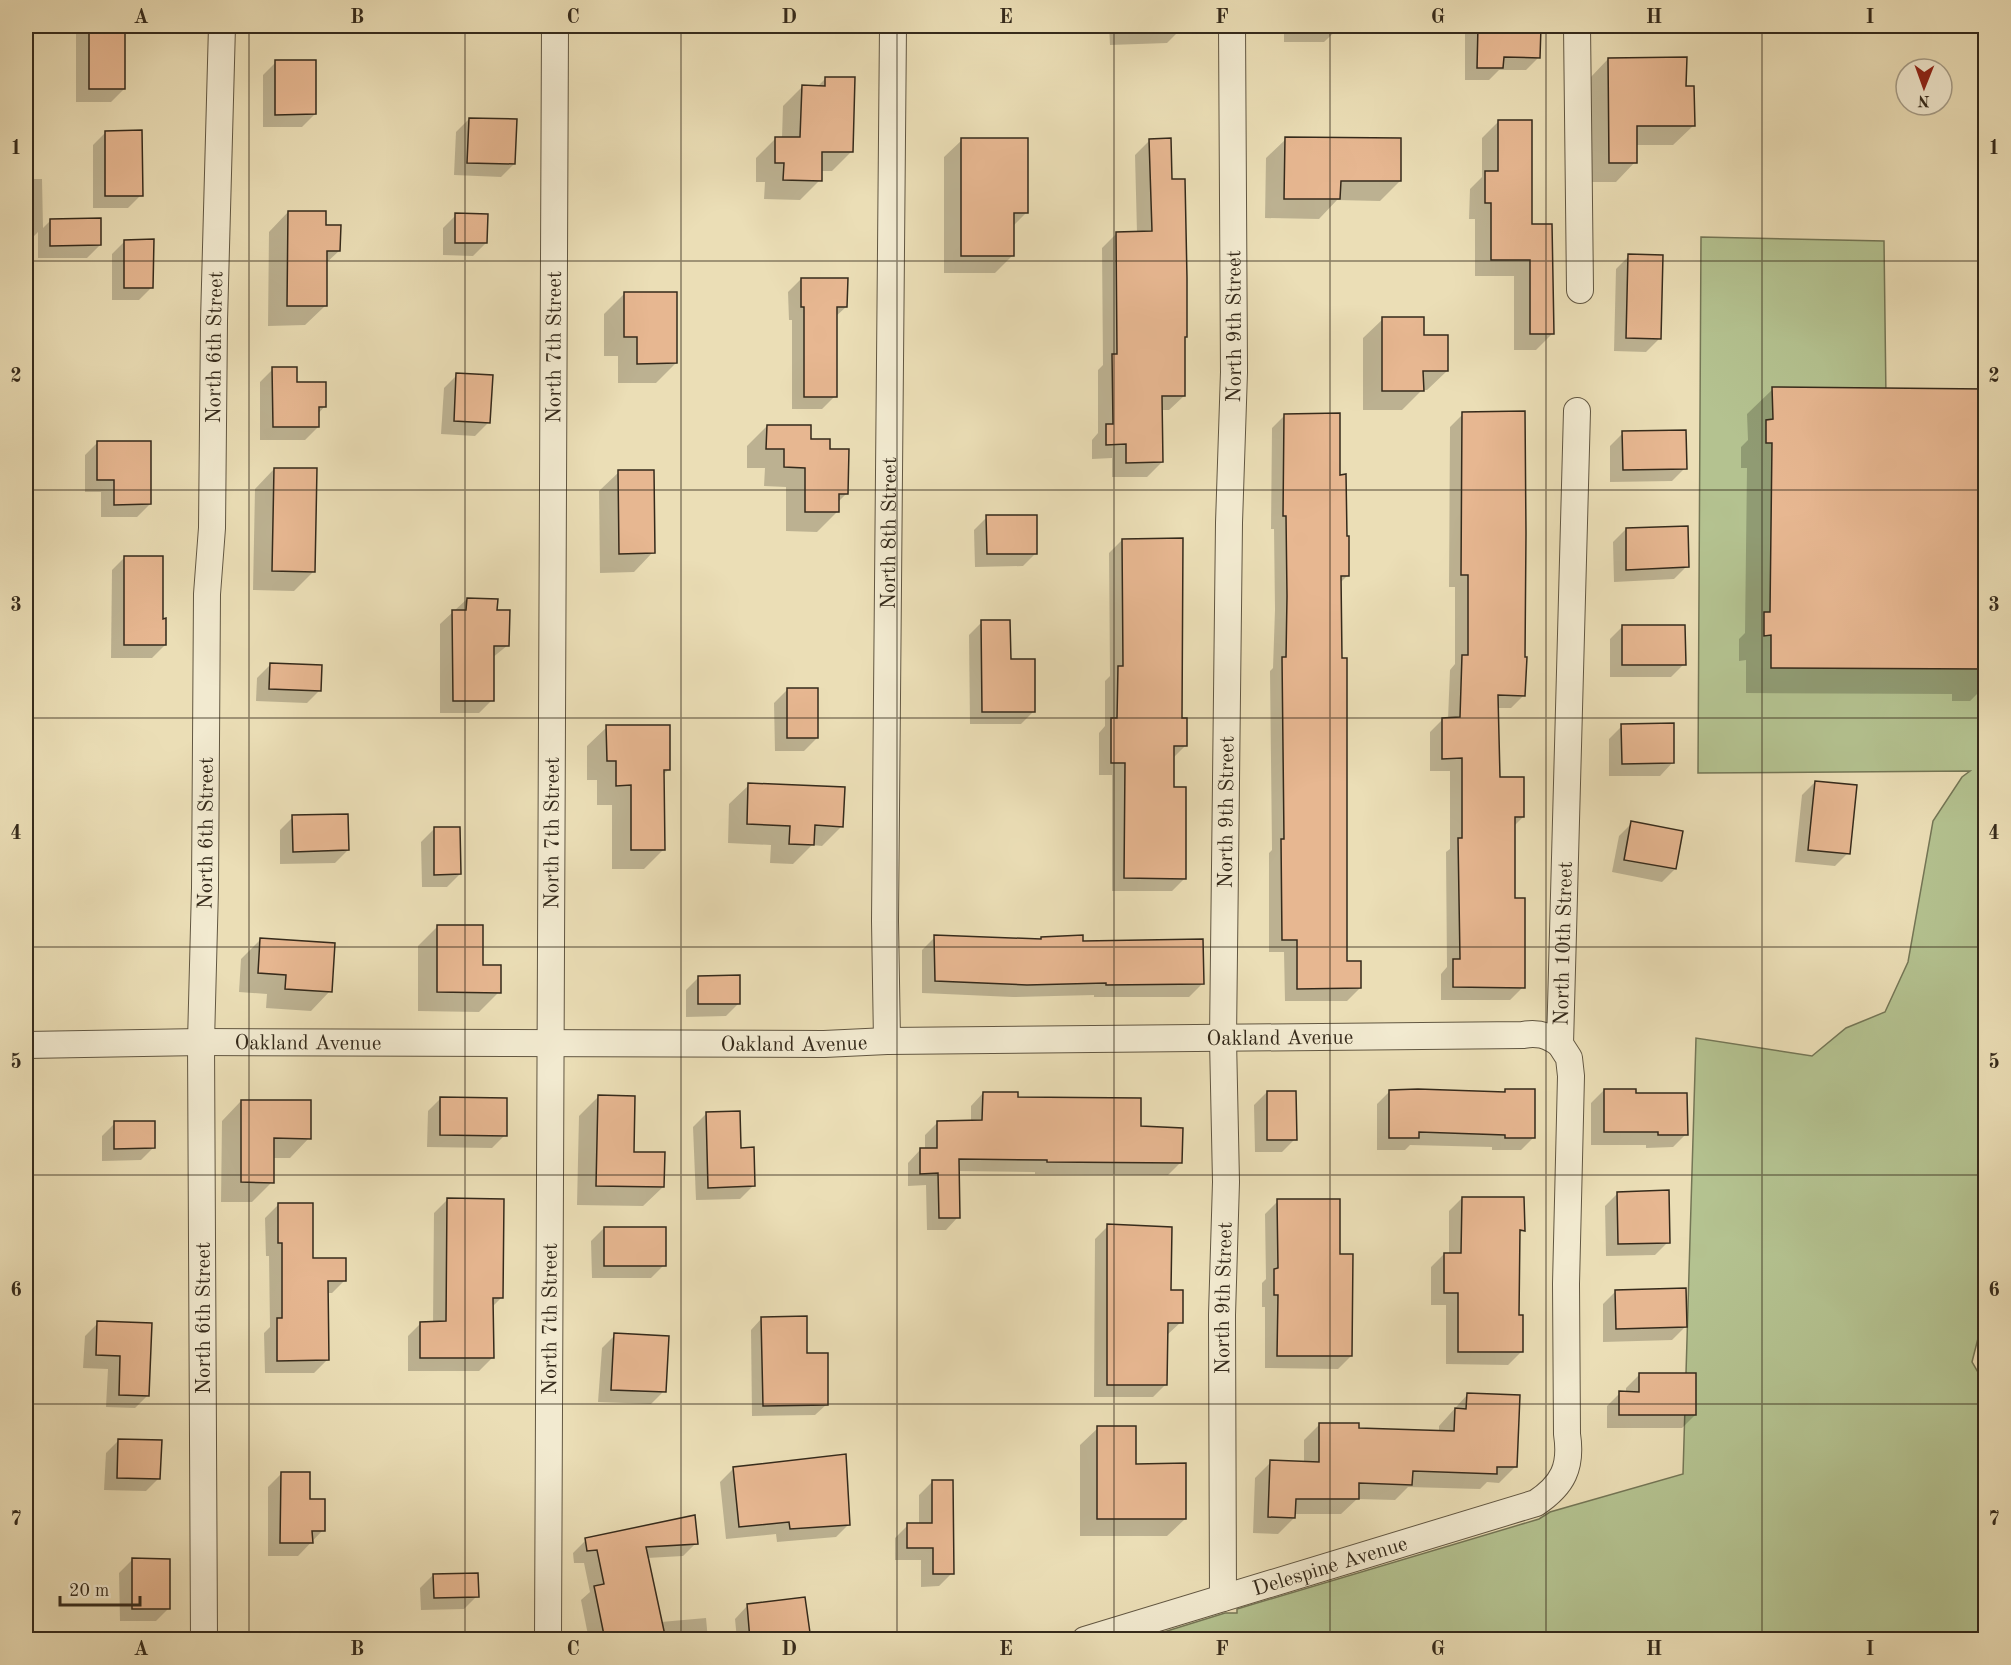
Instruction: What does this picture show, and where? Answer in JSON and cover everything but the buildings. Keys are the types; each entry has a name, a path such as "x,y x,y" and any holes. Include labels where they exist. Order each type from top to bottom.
{"street":[{"name":"North 6th Street","path":"204,1640 201,1042 205,888 207,594 212,528 214,321 222,26"},
{"name":"North 7th Street","path":"548,1640 555,26"},
{"name":"North 8th Street","path":"887,1041 885,921 893,26"},
{"name":"North 9th Street","path":"1223,1598 1222,1315 1226,1182 1223,1039 1229,523 1234,372 1232,26"},
{"path":"1577,26 1580,290"},
{"name":"North 10th Street","path":"1564,1474 1570,1450 1567,1434 1566,1284 1571,1076 1569,1058 1560,1044 1577,411"},
{"name":"Oakland Avenue","path":"26,1045 201,1042 824,1044 887,1041 1523,1035 1534,1032 1551,1037 1560,1044"},
{"name":"Delespine Avenue","path":"1085,1640 1536,1503 1550,1494 1564,1474"}],"green space":[{"path":"1701,237 1884,241 1886,399 1985,398 1986,1307 1972,1362 1986,1386 1985,1639 1138,1640 1225,1613 1237,1613 1237,1609 1539,1519 1550,1512 1683,1474 1696,1038 1812,1056 1846,1028 1885,1012 1908,962 1933,821 1962,777 1970,771 1698,773"}]}
